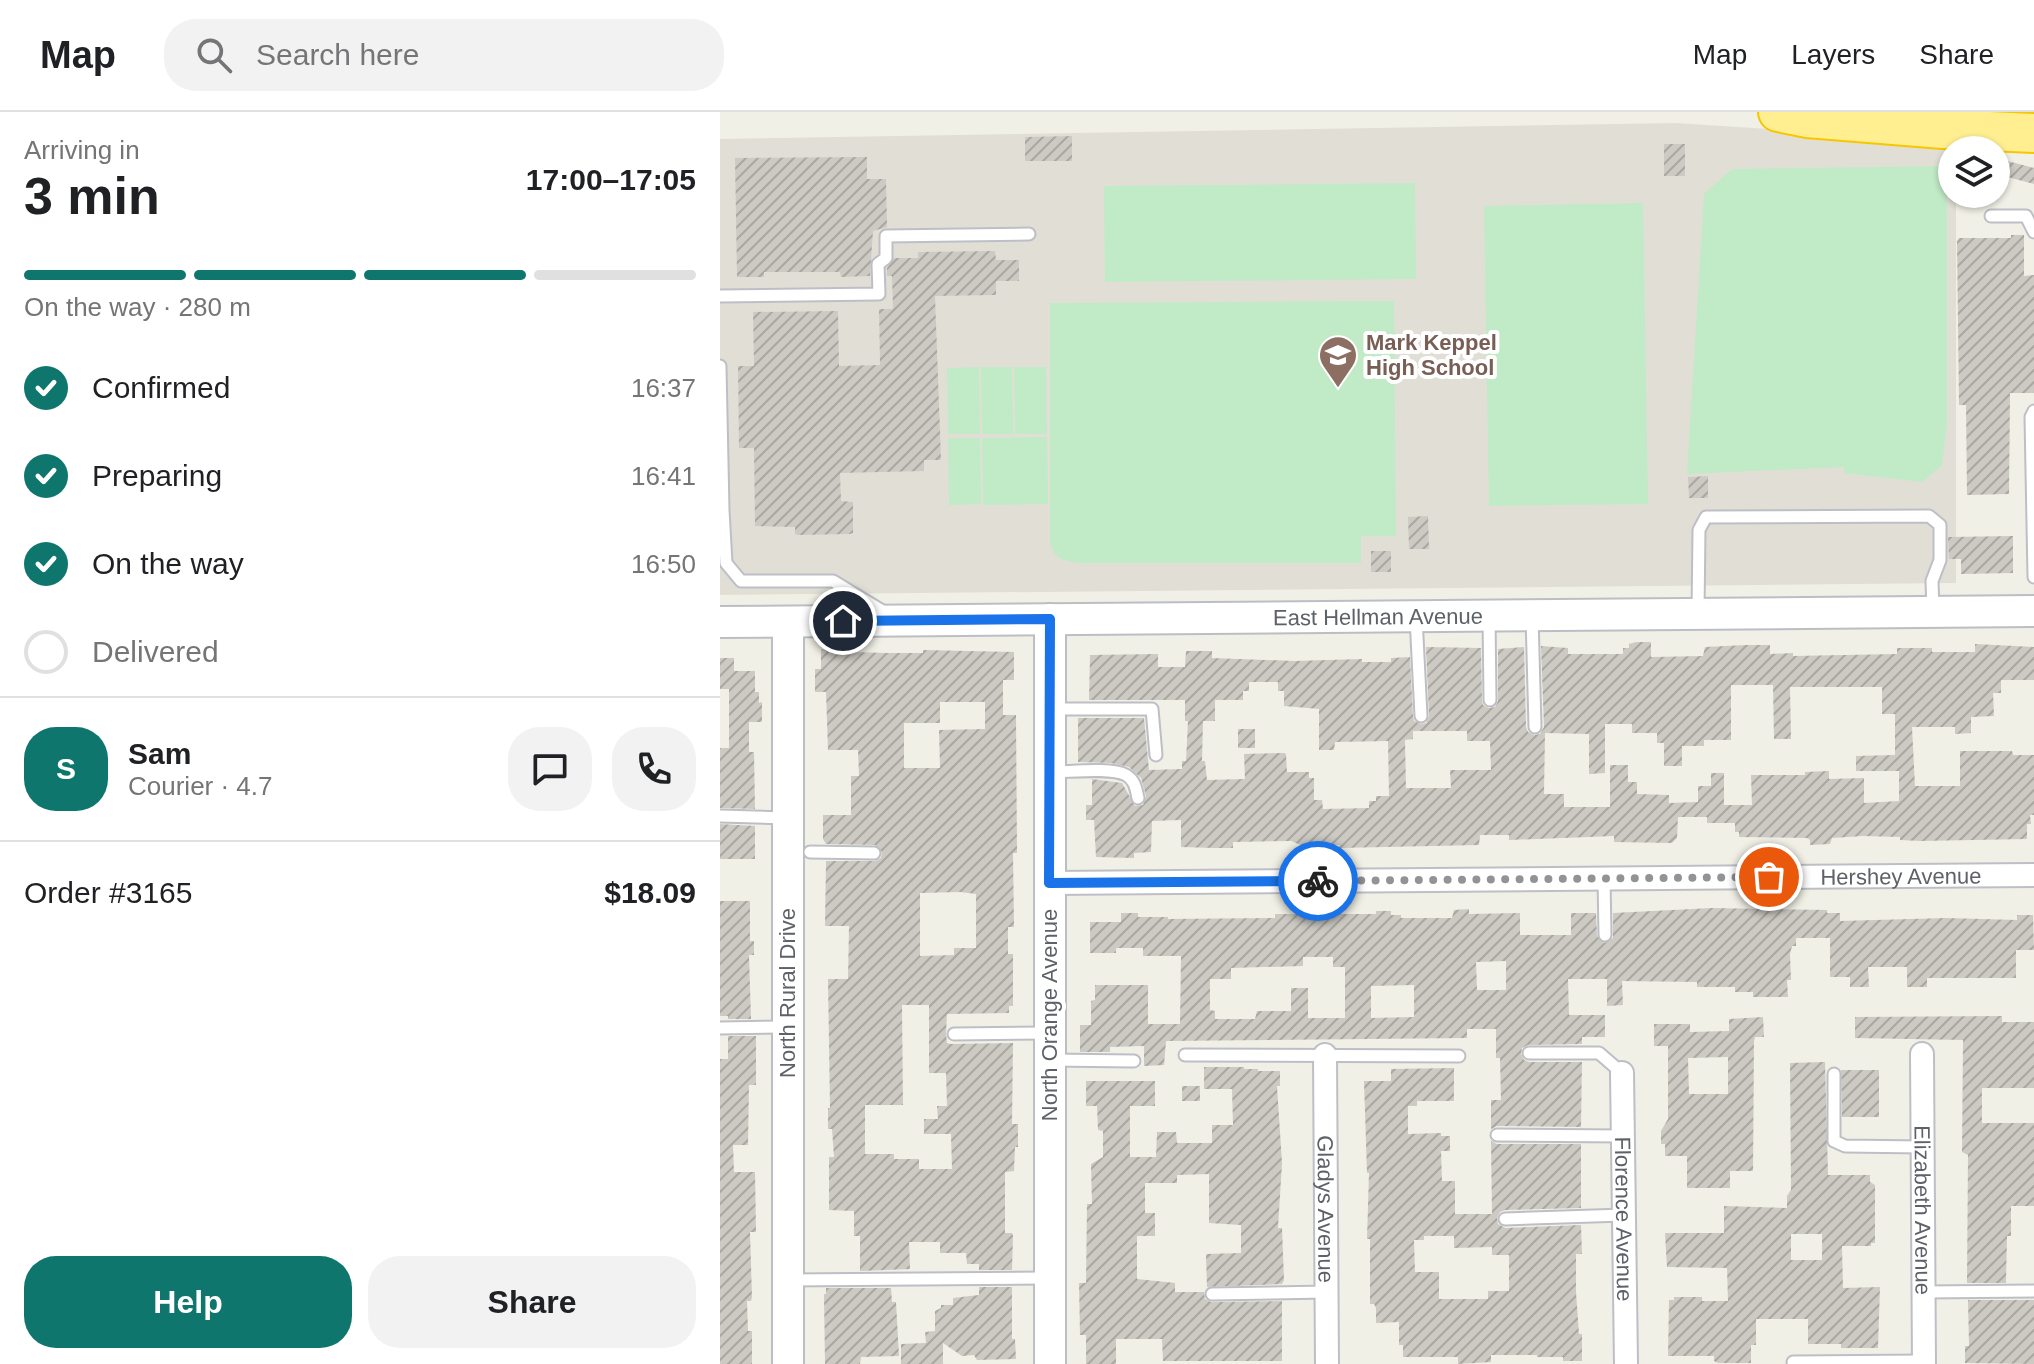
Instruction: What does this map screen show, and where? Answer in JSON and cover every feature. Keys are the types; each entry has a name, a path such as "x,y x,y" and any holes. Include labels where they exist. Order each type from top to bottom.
{"highway":[{"path":"1778,112 1807,118 2027,135"}],"street":[{"name":"East Hellman Avenue","path":"720,622 2034,611"},
{"name":"North Orange Avenue","path":"1050,619 1050,1364"},
{"name":"North Rural Drive","path":"788,622 787,818 798,852 787,1027 788,1364"},
{"name":"Hershey Avenue","path":"1049,883 2034,875"},
{"name":"Elizabeth Avenue","path":"1922,1054 1924,1363"},
{"name":"Gladys Avenue","path":"1325,1055 1327,1364"},
{"name":"Florence Avenue","path":"1622,1073 1626,1364"}],"lane":[{"path":"1991,216 2026,216 2034,232"},
{"path":"720,296 879,294 878,264 886,258 886,236 1029,234"},
{"path":"720,366 723,563 741,581 833,581 898,621"},
{"path":"2034,411 2031,431 2034,577"},
{"path":"1698,614 1699,530 1706,517 1929,516 1940,525 1940,560 1932,581 1933,612"},
{"path":"1489,615 1490,700"},
{"path":"1532,615 1535,727"},
{"path":"1416,616 1421,716"},
{"path":"1050,709 1152,709 1156,755"},
{"path":"1048,772 1115,772 1126,775 1135,784 1138,798"},
{"path":"720,816 787,818"},
{"path":"798,852 874,853"},
{"path":"1604,878 1605,935"},
{"path":"720,1028 787,1027"},
{"path":"954,1034 1134,1061"},
{"path":"1529,1053 1599,1053 1622,1073"},
{"path":"1185,1055 1459,1056"},
{"path":"1834,1074 1834,1141 1845,1146 1923,1147"},
{"path":"1497,1135 1623,1136"},
{"path":"1505,1219 1624,1215"},
{"path":"788,1280 1050,1278"},
{"path":"1924,1292 2034,1291"},
{"path":"1212,1294 1327,1292"},
{"path":"1793,1362 1924,1363"}],"shaded area":[{"name":"Mark Keppel High School","path":"1676,123 1938,140 1938,208 1956,208 1956,583 720,595 720,139"}],"green space":[{"path":"1938,166 1938,208 1947,208 1947,422 1942,465 1922,482 1844,473 1844,467 1687,474 1704,194 1732,169"},
{"path":"1415,183 1416,279 1105,282 1104,186"},
{"path":"1643,203 1648,504 1489,506 1484,206"},
{"path":"1394,301 1396,536 1361,536 1361,563 1081,563 1065,560 1055,553 1050,543 1050,303"},
{"path":"979,367 980,434 948,434 947,368"},
{"path":"981,367 1012,367 1013,434 982,434"},
{"path":"1014,367 1046,367 1047,434 1015,434"},
{"path":"1047,437 1048,504 983,505 982,438"},
{"path":"948,438 980,438 981,504 949,505"}],"building":[{"path":"1072,136 1072,161 1025,161 1025,137"},
{"path":"1664,144 1685,144 1685,176 1664,176"},
{"path":"867,157 867,179 886,179 887,227 873,231 870,276 841,277 840,272 764,272 764,277 737,277 735,158"},
{"path":"2010,162 2034,168 2034,184 2010,178"},
{"path":"2011,235 2024,235 2024,276 2034,275 2034,393 2010,393 2009,494 1967,495 1966,405 1959,405 1957,241 1959,238 2011,238"},
{"path":"995,251 996,260 1019,260 1019,281 996,281 996,295 935,296 941,460 924,460 924,471 840,473 841,501 853,502 853,533 798,535 795,534 795,527 755,526 754,448 739,448 738,366 754,366 753,312 838,311 839,366 880,365 879,309 893,309 892,276 887,276 887,268 894,258 918,258 918,252"},
{"path":"1708,476 1708,498 1689,498 1688,477"},
{"path":"1428,516 1429,549 1409,549 1408,517"},
{"path":"2013,536 2013,573 1961,574 1961,559 1949,559 1948,537"},
{"path":"1371,551 1391,551 1391,572 1371,572"},
{"path":"1651,642 1651,657 1703,656 1705,647 1746,645 1770,645 1770,654 1793,653 1793,656 1897,654 1897,648 1975,652 1975,644 2034,647 2034,680 2001,680 2001,693 1993,693 1994,716 1971,717 1971,733 1955,734 1955,727 1912,727 1915,786 1960,786 1960,751 2012,751 2013,755 2034,755 2034,815 2030,815 2031,824 2027,824 2027,839 1920,841 1863,836 1832,838 1830,844 1810,845 1807,838 1739,837 1739,832 1735,832 1735,823 1707,823 1707,817 1678,817 1677,838 1672,843 1614,842 1614,836 1509,840 1509,835 1480,835 1479,845 1339,848 1339,845 1301,845 1291,841 1233,842 1233,848 1214,848 1181,847 1181,820 1152,821 1151,852 1134,853 1134,858 1096,857 1094,820 1086,820 1086,805 1092,805 1092,779 1122,783 1135,806 1143,805 1146,796 1141,778 1129,767 1078,762 1078,718 1144,718 1149,770 1182,769 1182,761 1186,761 1188,721 1185,721 1185,700 1089,700 1090,655 1158,654 1158,667 1185,667 1186,651 1212,651 1212,658 1294,661 1362,659 1362,662 1391,662 1391,658 1410,657 1413,716 1414,721 1421,724 1426,723 1429,716 1426,647 1481,648 1482,700 1483,705 1489,708 1495,707 1498,701 1498,649 1524,647 1526,727 1534,735 1540,734 1544,727 1541,646 1568,648 1568,654 1623,654 1623,648 1629,648 1629,644","holes":["1249,682 1278,682 1278,691 1284,691 1284,706 1319,709 1319,750 1334,750 1335,742 1388,741 1389,796 1376,796 1376,801 1369,801 1369,808 1323,809 1322,800 1314,800 1314,778 1309,778 1309,772 1287,772 1284,753 1244,754 1245,779 1207,780 1205,761 1202,761 1203,721 1215,721 1215,700 1243,700 1243,691 1249,691","1731,685 1773,685 1774,739 1791,739 1790,687 1882,687 1882,714 1895,714 1895,755 1856,756 1856,771 1899,771 1899,801 1864,803 1864,778 1829,779 1829,771 1805,772 1805,775 1751,775 1752,805 1724,805 1724,773 1711,773 1711,786 1698,786 1698,802 1669,803 1669,795 1637,794 1637,782 1628,782 1628,765 1610,765 1610,807 1564,807 1564,794 1544,794 1545,733 1589,734 1589,774 1605,773 1605,724 1632,724 1632,733 1657,733 1657,743 1664,743 1664,766 1682,766 1682,746 1704,746 1704,740 1731,740","1413,731 1467,731 1467,741 1490,741 1491,770 1450,770 1451,788 1406,788 1405,740 1413,739"]},
{"path":"821,649 887,653 923,653 923,650 1014,652 1014,680 1003,680 1003,715 1016,715 1017,853 1013,853 1014,927 1008,927 1008,954 1013,954 1013,1006 1009,1006 1009,1013 947,1014 946,1033 947,1043 951,1044 1013,1043 1012,1124 1018,1124 1018,1147 1015,1147 1014,1171 1005,1172 1005,1233 1012,1233 1013,1236 1012,1270 979,1270 979,1264 967,1264 966,1253 940,1253 940,1242 909,1242 910,1269 860,1271 860,1236 854,1236 854,1211 829,1210 829,1157 834,1157 832,1129 828,1129 828,979 848,979 849,926 825,926 826,861 875,861 881,858 882,852 875,845 826,844 823,839 823,815 851,815 851,776 859,776 858,750 828,750 826,692 815,692 815,669 821,669","holes":["940,702 985,702 985,729 939,730 940,768 904,768 904,723 940,723","920,893 976,894 976,948 954,948 954,955 920,956","902,1005 929,1005 929,1073 946,1073 947,1106 937,1106 938,1119 924,1119 924,1134 951,1134 952,1169 919,1169 919,1159 894,1159 894,1154 865,1154 865,1105 903,1105"]},
{"path":"720,658 734,658 734,671 755,671 755,692 759,692 759,703 762,702 762,722 749,722 749,752 754,752 755,809 720,808 720,748 729,748 729,689 720,689"},
{"path":"1238,729 1255,729 1255,748 1238,748"},
{"path":"720,824 755,826 755,859 720,859"},
{"path":"720,901 750,901 750,941 754,941 754,955 749,955 751,1019 720,1016"},
{"path":"1712,908 1827,910 1827,913 1840,913 1840,921 1946,918 2017,920 2017,915 2033,915 2034,950 2016,950 2016,978 1927,978 1927,987 1907,987 1907,967 1868,967 1869,987 1850,987 1850,977 1830,977 1830,938 1796,938 1796,946 1792,946 1790,954 1788,997 1753,997 1753,992 1735,992 1735,987 1697,987 1697,982 1622,981 1623,1005 1607,1006 1607,979 1568,979 1569,1015 1605,1015 1605,1037 1582,1037 1582,1044 1528,1045 1522,1048 1521,1054 1529,1062 1582,1062 1581,1127 1497,1126 1491,1129 1491,1100 1501,1100 1496,1029 1467,1029 1467,1038 1166,1041 1164,1065 1144,1066 1144,1046 1110,1047 1110,1052 1080,1052 1080,1025 1091,1025 1095,985 1148,985 1148,1024 1180,1024 1181,956 1143,956 1143,948 1116,948 1116,953 1090,953 1090,922 1121,922 1121,913 1168,919 1275,918 1275,914 1376,914 1376,911 1391,911 1391,915 1401,915 1401,918 1452,918 1454,910 1469,909 1469,914 1520,913 1520,935 1571,935 1571,913 1596,913 1597,936 1604,943 1613,938 1613,913","holes":["1303,957 1333,957 1333,967 1345,967 1345,1018 1308,1018 1308,988 1291,988 1291,1011 1257,1011 1255,1019 1215,1019 1215,1011 1210,1010 1210,979 1231,979 1231,968 1303,966","1506,961 1506,990 1477,990 1476,962","1414,985 1414,1017 1371,1018 1371,986"]},
{"path":"2002,1016 2002,1022 2034,1022 2034,1088 1982,1088 1982,1123 2034,1123 2034,1206 2011,1206 2006,1283 1967,1283 1968,1155 1962,1152 1963,1040 1855,1038 1855,1017"},
{"path":"1763,1017 1764,1037 1755,1037 1754,1041 1753,1171 1730,1171 1730,1188 1687,1188 1687,1156 1665,1156 1665,1144 1661,1144 1661,1131 1668,1119 1668,1046 1654,1046 1654,1024 1690,1024 1690,1032 1729,1031 1729,1019","holes":["1728,1057 1728,1094 1689,1094 1688,1058"]},
{"path":"728,1036 756,1036 756,1085 749,1085 748,1145 733,1145 734,1172 755,1172 756,1232 750,1232 752,1297 751,1301 747,1301 748,1331 752,1331 752,1364 720,1364 720,1059 728,1059"},
{"path":"1825,1062 1828,1175 1870,1175 1870,1182 1875,1185 1875,1243 1871,1246 1842,1246 1843,1288 1880,1287 1878,1348 1808,1344 1808,1319 1756,1319 1756,1345 1751,1345 1751,1363 1718,1363 1714,1361 1714,1356 1668,1356 1669,1300 1674,1300 1674,1297 1702,1297 1702,1301 1728,1301 1727,1268 1667,1267 1665,1233 1724,1233 1724,1206 1787,1208 1787,1196 1791,1190 1790,1063","holes":["1791,1234 1822,1234 1822,1260 1791,1260"]},
{"path":"1204,1067 1280,1071 1280,1086 1277,1086 1282,1163 1278,1228 1282,1228 1284,1280 1282,1284 1207,1287 1206,1254 1241,1253 1241,1225 1209,1223 1209,1174 1177,1175 1177,1183 1145,1183 1145,1213 1155,1213 1155,1236 1137,1236 1137,1279 1175,1283 1175,1292 1204,1292 1205,1299 1211,1302 1282,1301 1282,1361 1163,1361 1162,1339 1116,1339 1116,1364 1086,1364 1086,1335 1080,1335 1079,1283 1086,1283 1087,1204 1092,1204 1091,1164 1103,1157 1103,1131 1098,1130 1097,1106 1086,1106 1086,1081 1155,1081 1155,1106 1130,1106 1130,1157 1156,1157 1157,1132 1176,1132 1177,1143 1212,1143 1212,1125 1233,1125 1232,1089 1204,1089"},
{"path":"1454,1068 1454,1101 1417,1101 1417,1106 1408,1106 1408,1134 1441,1133 1441,1136 1450,1136 1450,1151 1441,1151 1442,1181 1455,1181 1455,1214 1492,1214 1491,1141 1497,1144 1581,1144 1581,1208 1505,1210 1497,1218 1498,1224 1505,1228 1581,1225 1582,1254 1576,1254 1576,1292 1582,1361 1563,1361 1563,1357 1537,1355 1491,1355 1491,1362 1458,1364 1458,1357 1403,1357 1403,1345 1399,1345 1399,1322 1376,1323 1376,1308 1370,1304 1370,1239 1367,1239 1369,1173 1364,1081 1391,1081 1391,1069","holes":["1424,1236 1454,1236 1454,1248 1492,1247 1492,1255 1509,1255 1509,1291 1488,1291 1488,1299 1439,1299 1439,1272 1415,1272 1414,1240 1424,1240"]},
{"path":"1841,1070 1879,1070 1879,1117 1842,1117"},
{"path":"1182,1086 1200,1086 1200,1101 1182,1101"},
{"path":"979,1287 1012,1287 1012,1339 1015,1339 1016,1359 977,1360 974,1355 962,1356 943,1343 943,1364 901,1364 901,1344 926,1343 925,1332 935,1331 935,1311 941,1305 953,1305 953,1298 979,1295"},
{"path":"826,1288 891,1288 892,1302 896,1302 899,1356 861,1357 860,1364 825,1364"},
{"path":"1968,1300 2034,1300 2034,1364 1965,1363 1965,1346 1969,1346"}],"way so far":[{"path":"1318,881 1769,877"}],"place":[{"name":"Mark Keppel High School","path":"1338,389"}],"route":[{"path":"843,621 1050,619 1049,883 1318,881"}]}
